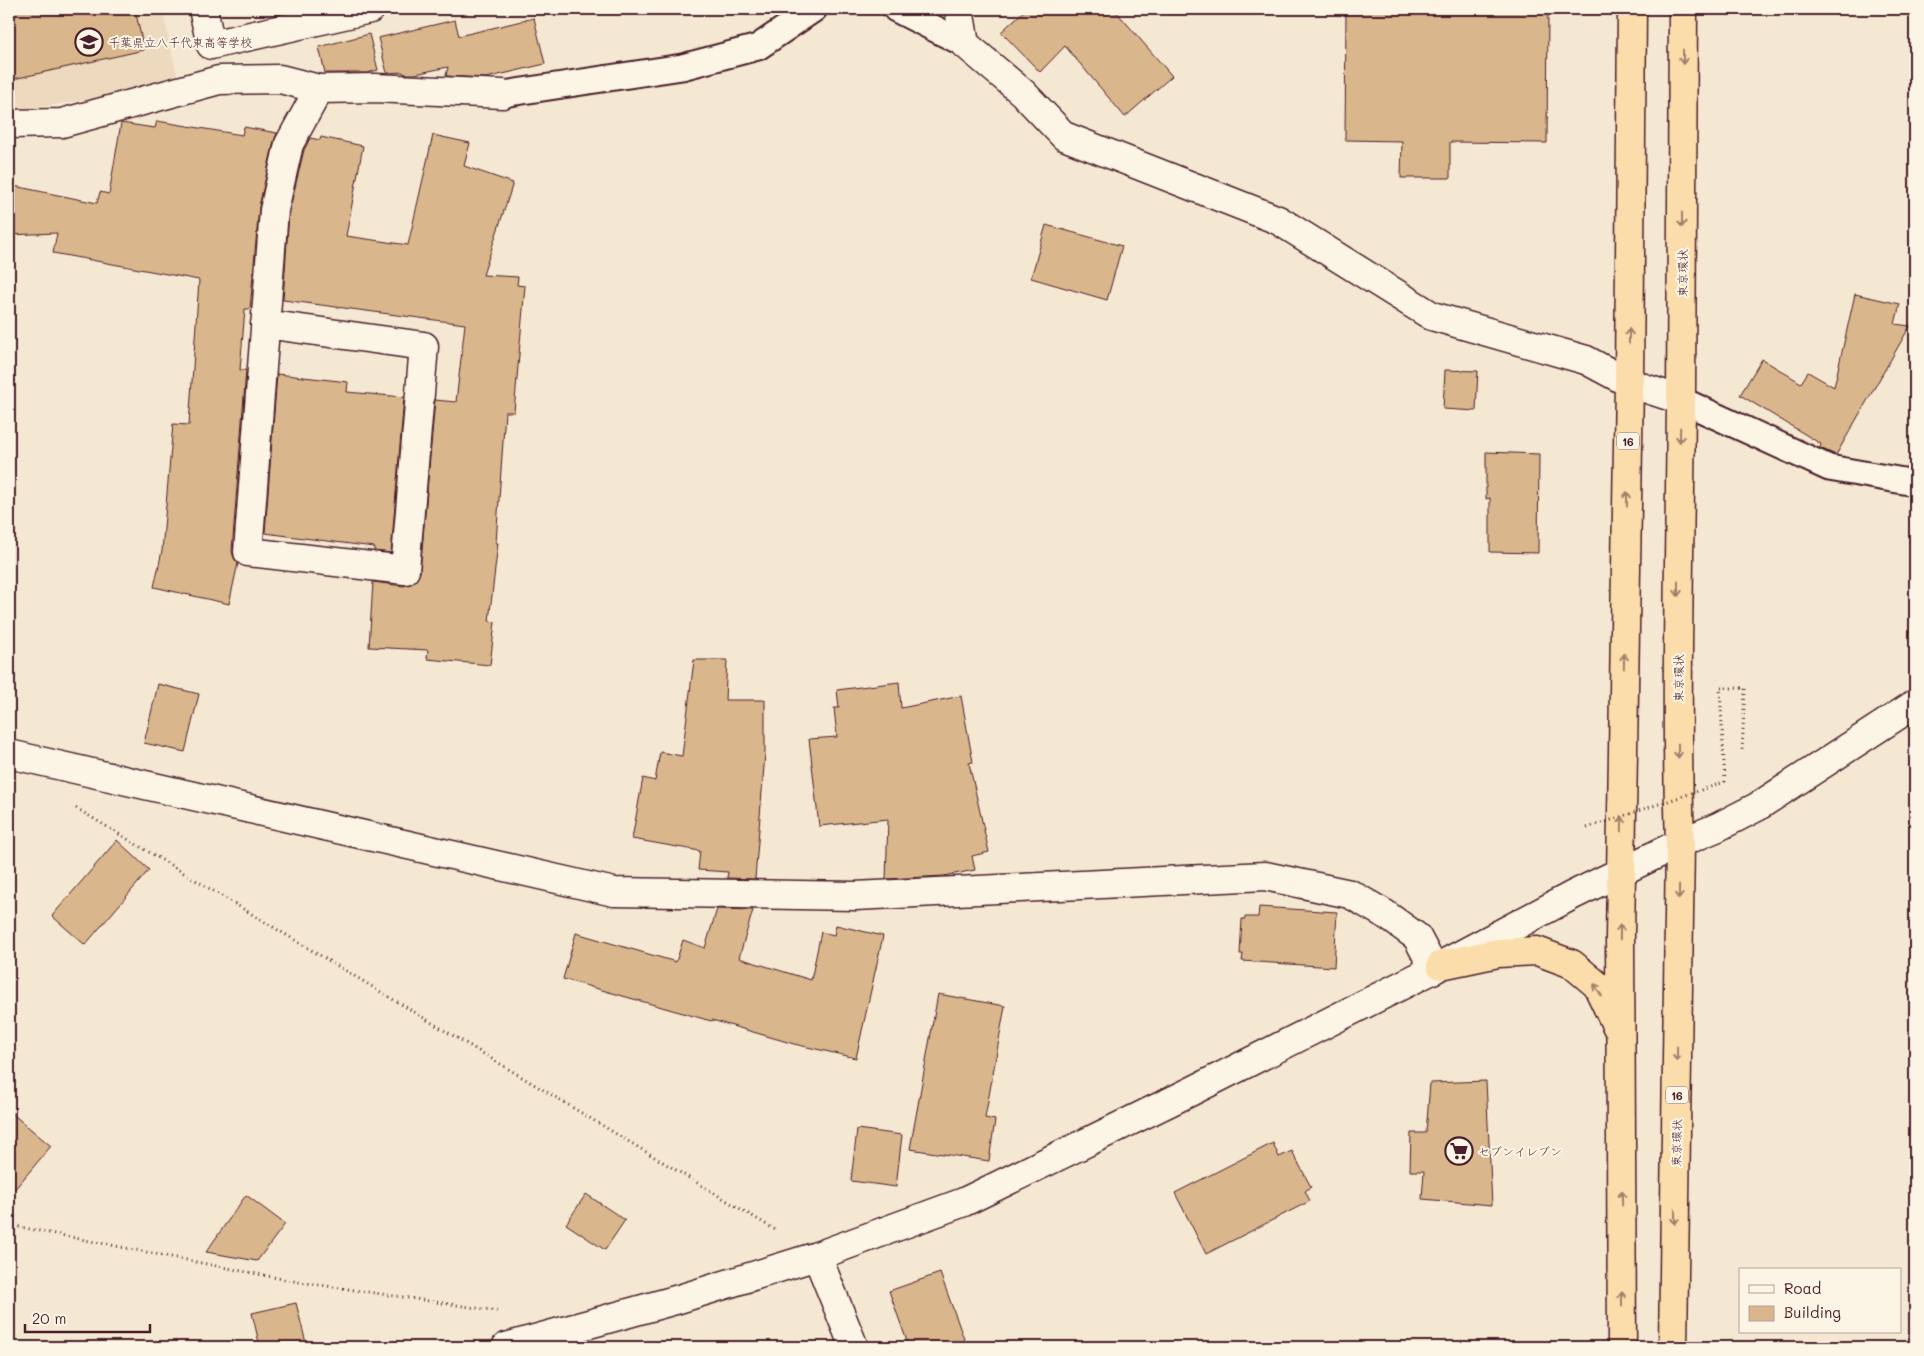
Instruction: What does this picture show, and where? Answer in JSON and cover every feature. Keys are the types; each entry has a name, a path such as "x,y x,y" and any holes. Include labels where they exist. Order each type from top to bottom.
{"highway":[{"name":"16","path":"1622,1347 1621,872 1629,383 1632,9"},
{"name":"東京環状","path":"1673,1347 1680,843 1678,787 1678,570 1683,9"},
{"path":"1438,967 1498,953 1537,951 1546,954 1572,964 1596,985 1620,1033"}],"street":[{"path":"203,9 219,80"},
{"path":"211,45 370,9"},
{"path":"959,9 965,44 1023,94 1064,136 1278,220 1432,316 1586,360 1629,383 1681,400"},
{"path":"9,124 62,123 219,80 280,79 319,89 374,88 503,94"},
{"path":"265,324 424,346 405,570 248,552 265,324 274,210 289,144 319,89"},
{"path":"506,1347 680,1299 817,1256 964,1202 1192,1091 1621,872 1757,807 1915,704"},
{"path":"9,754 614,892 855,896 1265,876 1350,894 1384,914 1417,937 1438,967"},
{"path":"817,1256 854,1347"}],"lane":[{"path":"503,94 682,67 758,47 814,9"},
{"path":"896,9 965,44"},
{"path":"1681,400 1829,468 1915,483"}],"path":[{"path":"1588,828 1725,782 1720,688 1745,688 1742,752"},
{"path":"75,808 817,1256"},
{"path":"9,1225 293,1280 506,1313"}],"shaded area":[{"name":"千葉県立八千代東高等学校","path":"9,9 162,9 177,75 99,98 27,109 9,109"}],"building":[{"path":"9,9 135,9 144,50 9,80"},
{"path":"1026,9 1114,9 1172,76 1125,117 1065,46 1040,72 1001,32"},
{"path":"1346,9 1548,9 1547,143 1450,142 1450,178 1401,178 1402,141 1345,140"},
{"path":"534,18 545,64 486,78 446,76 448,67 415,74 404,74 403,72 387,73 378,38 455,20 459,36"},
{"path":"369,34 378,70 367,73 325,73 319,47"},
{"path":"157,121 242,135 244,127 277,133 259,207 250,309 245,309 240,370 246,370 232,551 238,563 229,604 154,587 162,551 173,424 189,425 199,280 53,253 57,233 9,235 9,185 97,203 100,192 109,194 121,123 155,128"},
{"path":"433,135 470,143 464,166 513,183 483,275 518,277 517,285 525,286 514,412 505,412 496,543 498,543 489,621 495,622 490,665 427,659 428,650 369,647 373,582 403,586 411,584 417,579 420,572 435,400 456,402 465,324 283,300 289,212 304,150 310,138 320,140 321,137 363,146 346,236 408,245"},
{"path":"1046,225 1122,246 1107,300 1031,278"},
{"path":"1855,294 1900,304 1895,324 1910,326 1836,455 1820,448 1821,444 1740,395 1762,359 1801,383 1808,372 1834,387"},
{"path":"1445,370 1478,371 1476,411 1443,409"},
{"path":"277,374 348,382 347,392 404,397 391,553 374,551 374,547 265,533"},
{"path":"1486,452 1539,454 1538,553 1490,552 1490,498 1486,499"},
{"path":"694,660 727,660 725,700 765,700 765,754 755,879 727,878 728,872 698,870 700,851 632,839 643,778 655,781 660,752 682,756"},
{"path":"899,682 901,708 961,696 973,762 969,763 989,852 972,856 975,870 944,876 886,879 888,819 819,826 809,739 837,737 834,708 839,708 837,690"},
{"path":"158,684 199,694 185,752 144,743"},
{"path":"117,840 149,870 85,945 52,916"},
{"path":"1259,907 1337,912 1334,967 1242,961 1243,954 1240,954 1242,919 1245,919 1245,917 1258,917"},
{"path":"717,909 753,910 739,958 811,980 821,932 834,935 836,925 883,936 856,1058 794,1044 563,979 576,933 676,962 683,940 705,948"},
{"path":"938,994 1005,1006 985,1118 995,1120 989,1161 910,1149"},
{"path":"1486,1081 1492,1205 1422,1199 1424,1171 1410,1171 1411,1133 1426,1133 1430,1083"},
{"path":"9,1111 51,1146 9,1196"},
{"path":"857,1129 902,1135 896,1187 851,1181"},
{"path":"1273,1143 1279,1157 1292,1151 1311,1187 1305,1191 1310,1201 1206,1254 1175,1193"},
{"path":"586,1194 625,1220 605,1250 566,1224"},
{"path":"246,1195 285,1224 257,1261 206,1252"},
{"path":"940,1273 967,1347 909,1347 889,1291"},
{"path":"296,1303 307,1347 260,1347 252,1313"}],"place":[{"name":"千葉県立八千代東高等学校","path":"89,42"},
{"name":"セブンイレブン","path":"1459,1151"}]}
